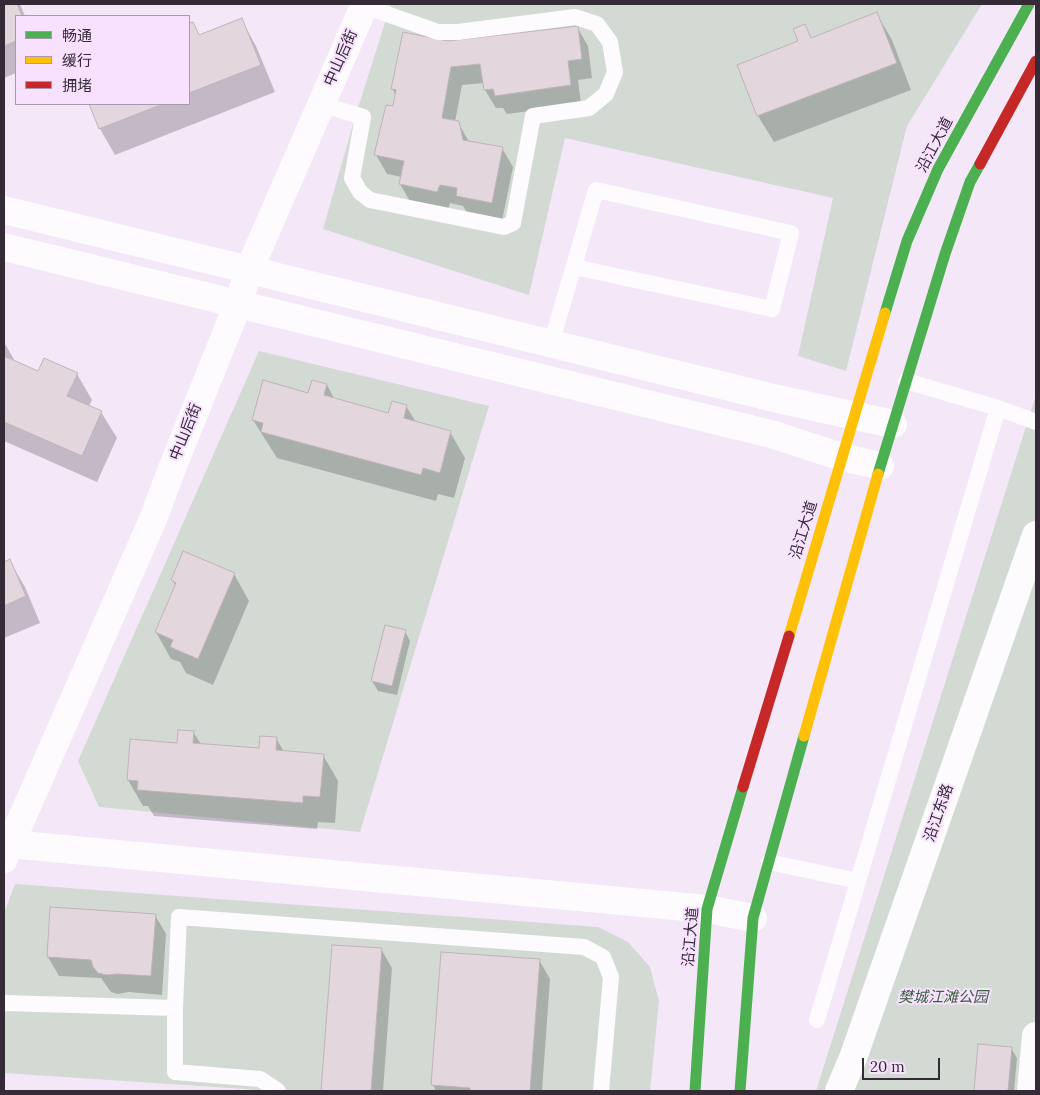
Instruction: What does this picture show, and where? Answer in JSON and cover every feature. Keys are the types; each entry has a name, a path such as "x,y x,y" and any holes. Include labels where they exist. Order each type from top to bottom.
{"main road":[{"name":"沿江大道","path":"695,1091 707,909 907,241 938,168 1029,4"},
{"path":"740,1091 753,918 880,466 945,254 970,182 1036,61"}],"street":[{"name":"中山后街","path":"7,852 154,517 174,462 238,304 249,270 364,5"},
{"path":"4,210 778,399 893,424"},
{"path":"4,247 770,434 842,457 880,466"},
{"name":"沿江东路","path":"839,1091 856,1049 1036,535"},
{"path":"7,852 707,909 753,918"},
{"path":"1031,1091 1036,1036"}],"lane":[{"path":"321,104 363,117 352,178 360,192 370,200 504,227 513,223 533,116 589,108 606,94 616,72 610,42 606,36 597,24 575,17 458,32 438,32 364,5"},
{"path":"551,344 596,190 791,233 772,309 574,267"},
{"path":"906,381 998,408 1036,422"},
{"path":"817,1020 998,408"},
{"path":"769,862 858,880"},
{"path":"278,1091 260,1079 174,1072 179,918 584,947 603,957 611,977 601,1091"},
{"path":"4,1002 175,1008"}],"green space":[{"path":"391,4 982,4 907,126 846,371 798,356 833,198 565,138 529,295 323,229 356,114"},
{"path":"259,351 489,406 360,832 99,807 78,761"},
{"name":"樊城江滩公园","path":"1036,395 1036,1091 816,1091"},
{"path":"15,884 598,927 628,942 650,967 659,1001 650,1091 262,1091 4,1073 4,913"}],"building":[{"path":"4,4 17,4 22,15 15,15 15,41 4,46"},
{"path":"877,12 897,63 757,116 737,65 798,41 793,29 805,24 811,38"},
{"path":"242,18 261,65 190,93 190,23 193,22 199,35"},
{"path":"578,26 582,59 568,61 571,85 495,96 493,89 484,90 480,64 451,67 442,118 459,121 463,140 503,147 492,203 456,196 457,188 440,185 437,192 399,184 404,161 374,155 386,105 393,106 396,90 391,89 403,32 448,41"},
{"path":"89,105 160,105 99,129"},
{"path":"4,356 38,371 44,358 78,373 67,396 102,411 82,456 4,422"},
{"path":"263,380 308,393 312,380 327,384 324,395 388,413 392,401 407,405 404,418 451,431 440,473 423,468 421,475 261,432 263,423 252,420"},
{"path":"183,551 235,573 198,659 170,647 173,640 155,632 176,583 171,580"},
{"path":"10,559 26,596 4,606 4,562"},
{"path":"385,625 406,630 392,686 371,681"},
{"path":"178,730 194,731 193,743 259,748 260,736 277,737 276,750 324,754 320,797 303,796 303,803 137,790 138,781 127,780 130,739 177,743"},
{"path":"50,907 156,914 151,976 107,975 98,973 93,967 91,960 47,957"},
{"path":"332,945 382,948 371,1091 321,1091"},
{"path":"441,952 540,959 530,1091 470,1091 470,1088 431,1085"},
{"path":"978,1044 1012,1047 1008,1091 974,1091"}],"traffic: fast":[{"path":"885,313 907,241 938,169 1029,4"},
{"path":"878,474 945,254 970,182 980,164"},
{"path":"740,1091 753,918 804,736"},
{"path":"695,1091 707,909 743,787"}],"traffic: slow":[{"path":"789,636 885,313"},
{"path":"804,736 878,474"}],"traffic: jam":[{"path":"980,164 1036,61"},
{"path":"743,787 789,636"}]}
